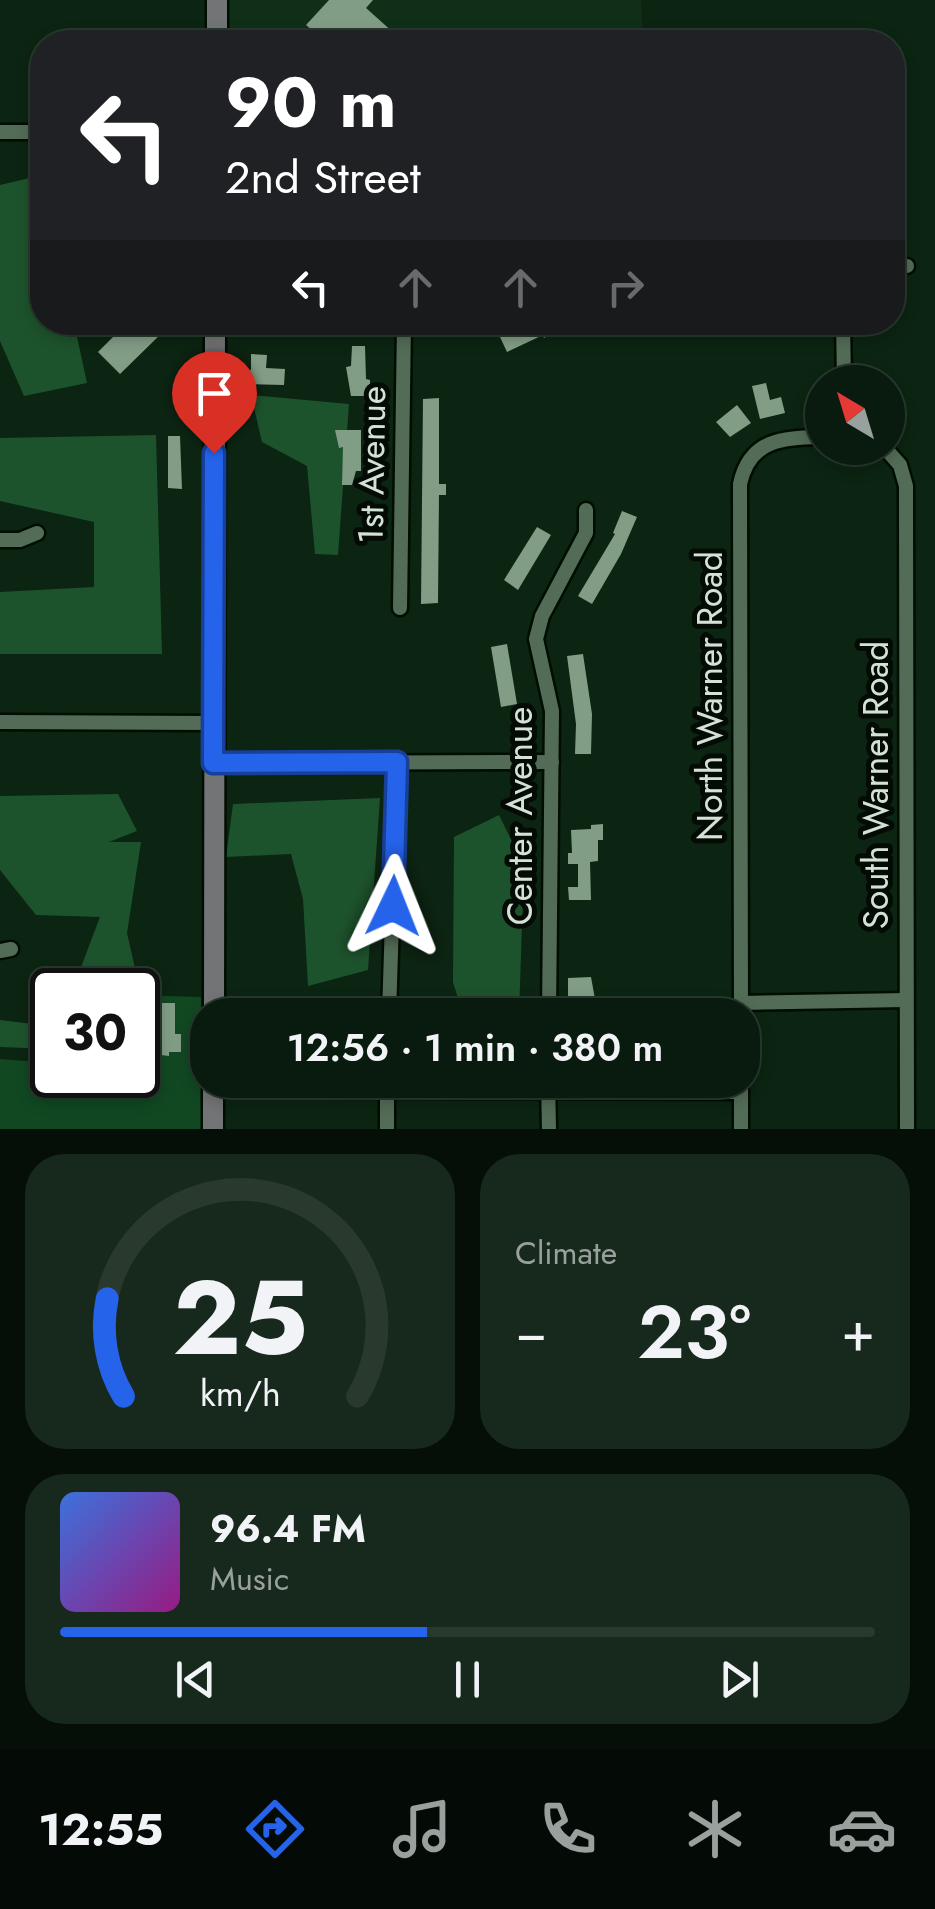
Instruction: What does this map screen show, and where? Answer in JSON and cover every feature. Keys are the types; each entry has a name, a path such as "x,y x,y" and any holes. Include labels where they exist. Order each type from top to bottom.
{"main road":[{"path":"217,0 217,30"},
{"path":"214,998 215,335"},
{"path":"213,1098 213,1129"}],"street":[{"path":"0,132 30,132"},
{"name":"1st Avenue","path":"400,608 404,335"},
{"path":"843,335 844,365"},
{"name":"North Warner Road","path":"741,998 740,484 751,460 770,442 805,438"},
{"name":"South Warner Road","path":"899,465 906,486 906,1129"},
{"name":"Center Avenue","path":"549,998 551,699 536,639 542,616 586,533 586,510"},
{"path":"0,540 20,540 37,532"},
{"path":"0,722 214,723"},
{"path":"390,998 397,762"},
{"path":"213,763 552,762"},
{"path":"760,1008 906,1000"},
{"path":"387,1098 388,1129"},
{"path":"548,1098 549,1129"},
{"path":"741,1098 741,1129"}],"shaded area":[{"path":"217,0 641,0 642,30 217,30"},
{"path":"30,178 30,335 77,335 87,383 24,396 0,341 0,185"},
{"path":"251,395 349,404 338,555 315,554 307,466 262,442"},
{"path":"156,435 162,654 0,654 0,592 94,587 94,522 0,501 0,438"},
{"path":"118,794 137,831 109,842 141,842 127,933 135,968 81,968 100,917 36,915 0,870 0,796"},
{"path":"380,798 368,970 308,986 303,899 291,854 226,857 233,804"},
{"path":"499,815 524,866 520,998 458,998 453,982 454,837"},
{"path":"160,996 201,997 190,998 190,1098 201,1098 201,1129 0,1129 0,1059 30,1061 30,1098 160,1098"},
{"path":"0,1020 30,1024 30,1048 0,1047"}],"building":[{"path":"329,0 373,0 366,8 391,30 312,30 306,25"},
{"path":"115,335 160,335 120,374 98,352"},
{"path":"504,335 543,335 507,352 500,337"},
{"path":"352,346 365,346 370,396 351,396 346,367 351,366"},
{"path":"251,354 267,355 266,368 285,369 284,385 244,384 244,370 251,370"},
{"path":"766,383 770,400 781,397 785,413 760,419 752,386"},
{"path":"439,398 439,484 446,484 446,495 439,495 438,603 421,604 423,399"},
{"path":"737,405 751,423 730,437 716,422"},
{"path":"335,430 361,430 361,471 356,471 352,485 342,485 343,447 339,448"},
{"path":"168,436 180,436 182,489 168,488"},
{"path":"622,511 637,517 592,604 578,596 615,534"},
{"path":"537,527 551,535 518,590 504,580"},
{"path":"507,644 517,704 501,707 491,647"},
{"path":"583,654 592,714 591,754 575,754 576,724 567,656"},
{"path":"603,824 598,861 590,862 591,900 569,900 568,887 578,887 578,864 568,864 568,853 572,853 571,830"},
{"path":"591,977 595,998 568,998 568,978"},
{"path":"160,1003 175,1003 175,1034 181,1034 181,1052 160,1055"}],"route":[{"path":"214,453 213,763 397,762 393,906"}]}
